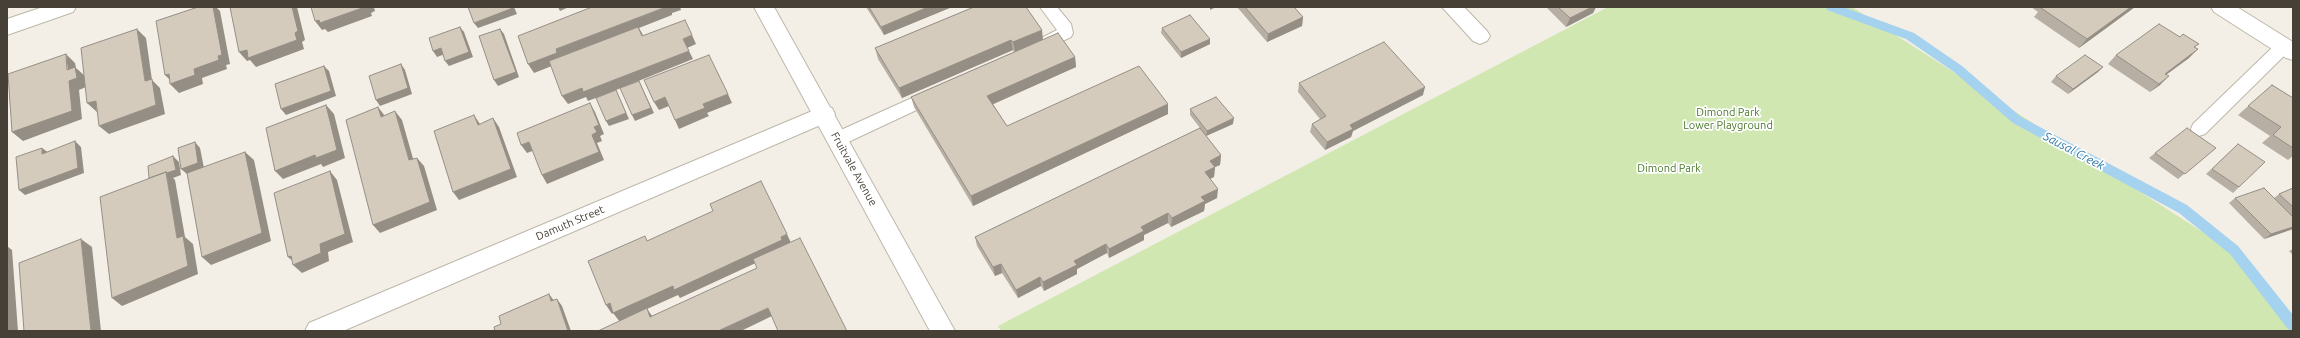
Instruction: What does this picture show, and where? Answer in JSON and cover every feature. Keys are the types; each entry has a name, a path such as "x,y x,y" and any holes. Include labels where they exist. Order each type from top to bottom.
{"street":[{"path":"7,27 66,7"},
{"name":"Fruitvale Avenue","path":"764,7 943,331"},
{"path":"1452,7 1480,36"},
{"path":"2221,7 2288,49"},
{"name":"Damuth Street","path":"317,331 824,114"}],"lane":[{"path":"1024,53 1065,32 1065,28 1048,7"},
{"path":"2199,129 2288,49"},
{"path":"838,139 947,88"}],"green space":[{"name":"Dimond Park","path":"1608,7 1852,7 2237,254 2293,324 2293,331 1001,331 998,326"}],"building":[{"path":"198,7 213,7 222,55 218,56 219,60 194,69 195,75 170,84 169,74 165,75 156,21"},
{"path":"230,7 292,7 298,31 295,33 297,40 248,58 247,50 239,52"},
{"path":"311,7 365,7 320,23 319,20 315,21"},
{"path":"468,7 513,7 513,8 474,23"},
{"path":"592,7 666,7 556,49 557,53 528,64 518,36"},
{"path":"869,7 928,7 881,27"},
{"path":"974,7 1026,7 1042,30 1013,42 1011,40 899,88 875,48"},
{"path":"1245,7 1294,7 1303,17 1268,34"},
{"path":"1558,7 1592,7 1570,18"},
{"path":"2131,7 2087,39 2041,8"},
{"path":"1190,15 1210,39 1181,52 1162,28"},
{"path":"685,20 692,35 683,39 689,51 583,92 582,88 562,96 549,61 638,27 642,36"},
{"path":"2159,24 2180,37 2183,34 2199,44 2194,47 2198,49 2165,74 2169,76 2159,84 2116,55"},
{"path":"460,27 469,52 445,61 441,48 433,51 429,38"},
{"path":"137,29 145,81 152,79 156,105 99,126 96,101 87,103 81,48"},
{"path":"500,29 516,72 494,80 479,36"},
{"path":"1058,33 1075,57 987,96 1007,126 1139,66 1168,104 971,196 911,97"},
{"path":"1384,42 1425,87 1350,125 1353,129 1327,142 1312,124 1326,116 1299,83"},
{"path":"66,54 67,70 75,67 77,78 69,81 72,111 12,132 8,74"},
{"path":"709,55 728,94 703,104 705,108 675,120 665,97 654,102 644,80"},
{"path":"2085,55 2103,67 2073,89 2056,76"},
{"path":"401,64 408,88 376,100 369,76"},
{"path":"324,66 331,91 281,109 275,84"},
{"path":"639,81 651,108 632,115 620,88"},
{"path":"2272,85 2293,98 2293,148 2273,135 2281,127 2248,106"},
{"path":"616,90 626,113 606,121 596,98"},
{"path":"1216,97 1234,118 1207,131 1190,109"},
{"path":"590,103 599,125 594,127 597,132 592,135 599,152 542,175 529,142 521,145 517,133"},
{"path":"326,105 337,150 316,158 315,155 275,171 266,128"},
{"path":"378,107 381,117 395,111 409,160 417,158 430,202 373,225 346,120"},
{"path":"474,115 478,125 493,118 511,169 453,192 434,131"},
{"path":"1200,128 1221,155 1210,161 1215,167 1205,172 1218,189 1201,197 1205,201 1172,218 1168,213 1141,227 1144,231 1109,249 1106,244 1074,261 1077,265 1043,282 1040,277 1016,290 1001,264 993,267 975,237"},
{"path":"2187,128 2216,148 2185,174 2155,153"},
{"path":"75,141 78,168 19,190 16,157 42,148 42,154"},
{"path":"195,142 198,163 181,169 178,148"},
{"path":"2238,144 2265,162 2239,187 2212,169"},
{"path":"245,152 262,233 202,257 187,173"},
{"path":"173,156 176,170 149,178 148,166"},
{"path":"330,171 345,234 320,244 321,253 293,265 291,256 288,257 274,193"},
{"path":"166,172 177,238 183,236 188,266 112,298 100,197"},
{"path":"761,181 787,234 781,237 782,240 674,290 673,286 613,313 610,303 606,305 588,261 645,236 647,241 713,211 710,204"},
{"path":"2264,188 2293,217 2293,227 2271,234 2235,198"},
{"path":"2293,188 2293,207 2279,194"},
{"path":"800,238 847,331 778,331 768,308 718,331 598,331 647,308 650,317 757,268 753,259"},
{"path":"81,239 91,331 24,331 19,263"},
{"path":"549,294 551,301 557,299 568,331 495,331 494,327 501,324 499,316"}],"waterway":[{"name":"Sausal Creek","path":"1831,7 1910,36 1958,69 2017,120 2183,209 2234,250 2293,325"}],"park label":[{"name":"Dimond Park Lower Playground","path":"1728,118"}]}
